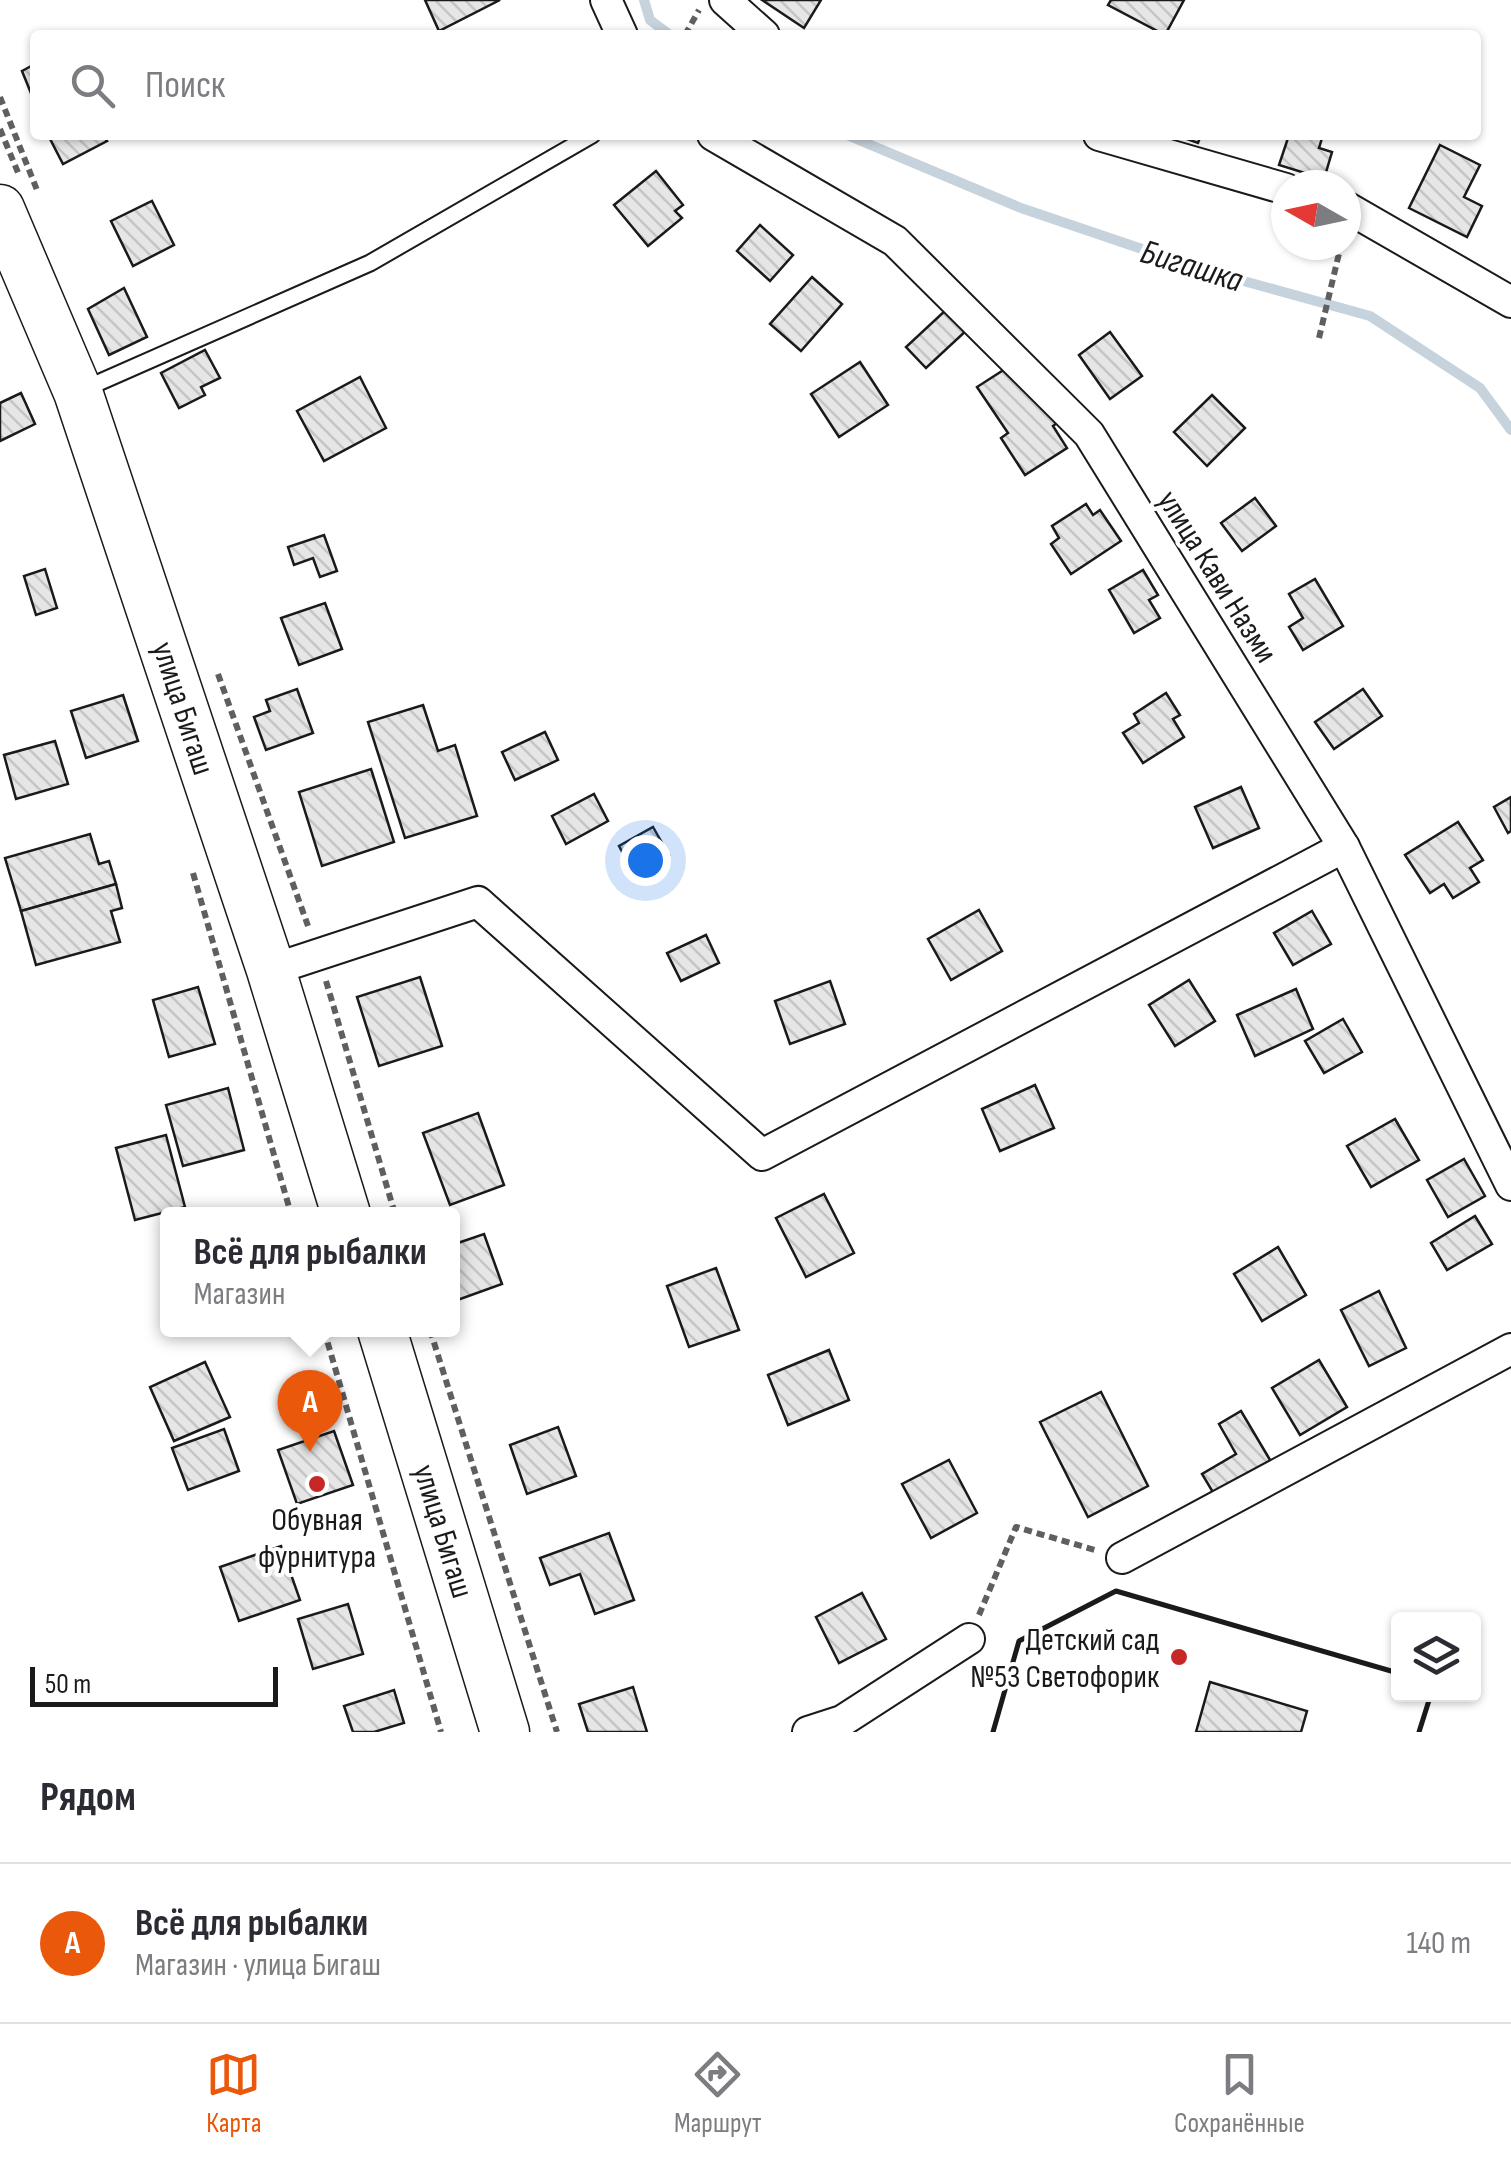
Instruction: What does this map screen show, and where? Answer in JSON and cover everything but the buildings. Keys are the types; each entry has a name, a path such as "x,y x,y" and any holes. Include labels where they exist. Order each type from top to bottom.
{"main road":[{"name":"улица Бигаш","path":"0,209 78,392 271,970 344,1207"},
{"name":"улица Бигаш","path":"384,1337 505,1732"}],"street":[{"path":"606,0 620,30"},
{"path":"725,0 758,30"},
{"name":"улица Кави Назми","path":"722,140 895,242 1089,434 1344,847 1511,1184"},
{"path":"1117,140 1271,185"},
{"path":"1361,216 1511,302"},
{"path":"271,970 478,902 762,1155 1344,847"},
{"path":"1122,1558 1511,1349"},
{"path":"808,1732 840,1727 969,1639"}],"lane":[{"path":"78,392 111,374 370,264 583,140"}],"path":[{"path":"688,30 697,15"},
{"path":"1319,338 1337,260"},
{"path":"326,1337 440,1732"},
{"path":"432,1337 557,1732"},
{"path":"969,1639 1016,1527 1122,1558"}],"waterway":[{"name":"Бигашка","path":"644,0 650,20 663,30"},
{"name":"Бигашка","path":"859,140 1021,208 1204,270 1370,316 1480,388 1511,430"}],"wall":[{"path":"993,1732 1019,1641 1116,1591 1391,1671"},
{"path":"1419,1732 1428,1702"}],"place":[{"name":"Всё для рыбалки","path":"310,1452"},
{"name":"Обувная фурнитура","path":"317,1484"},
{"name":"Детский сад №53 Светофорик","path":"1179,1657"}]}
